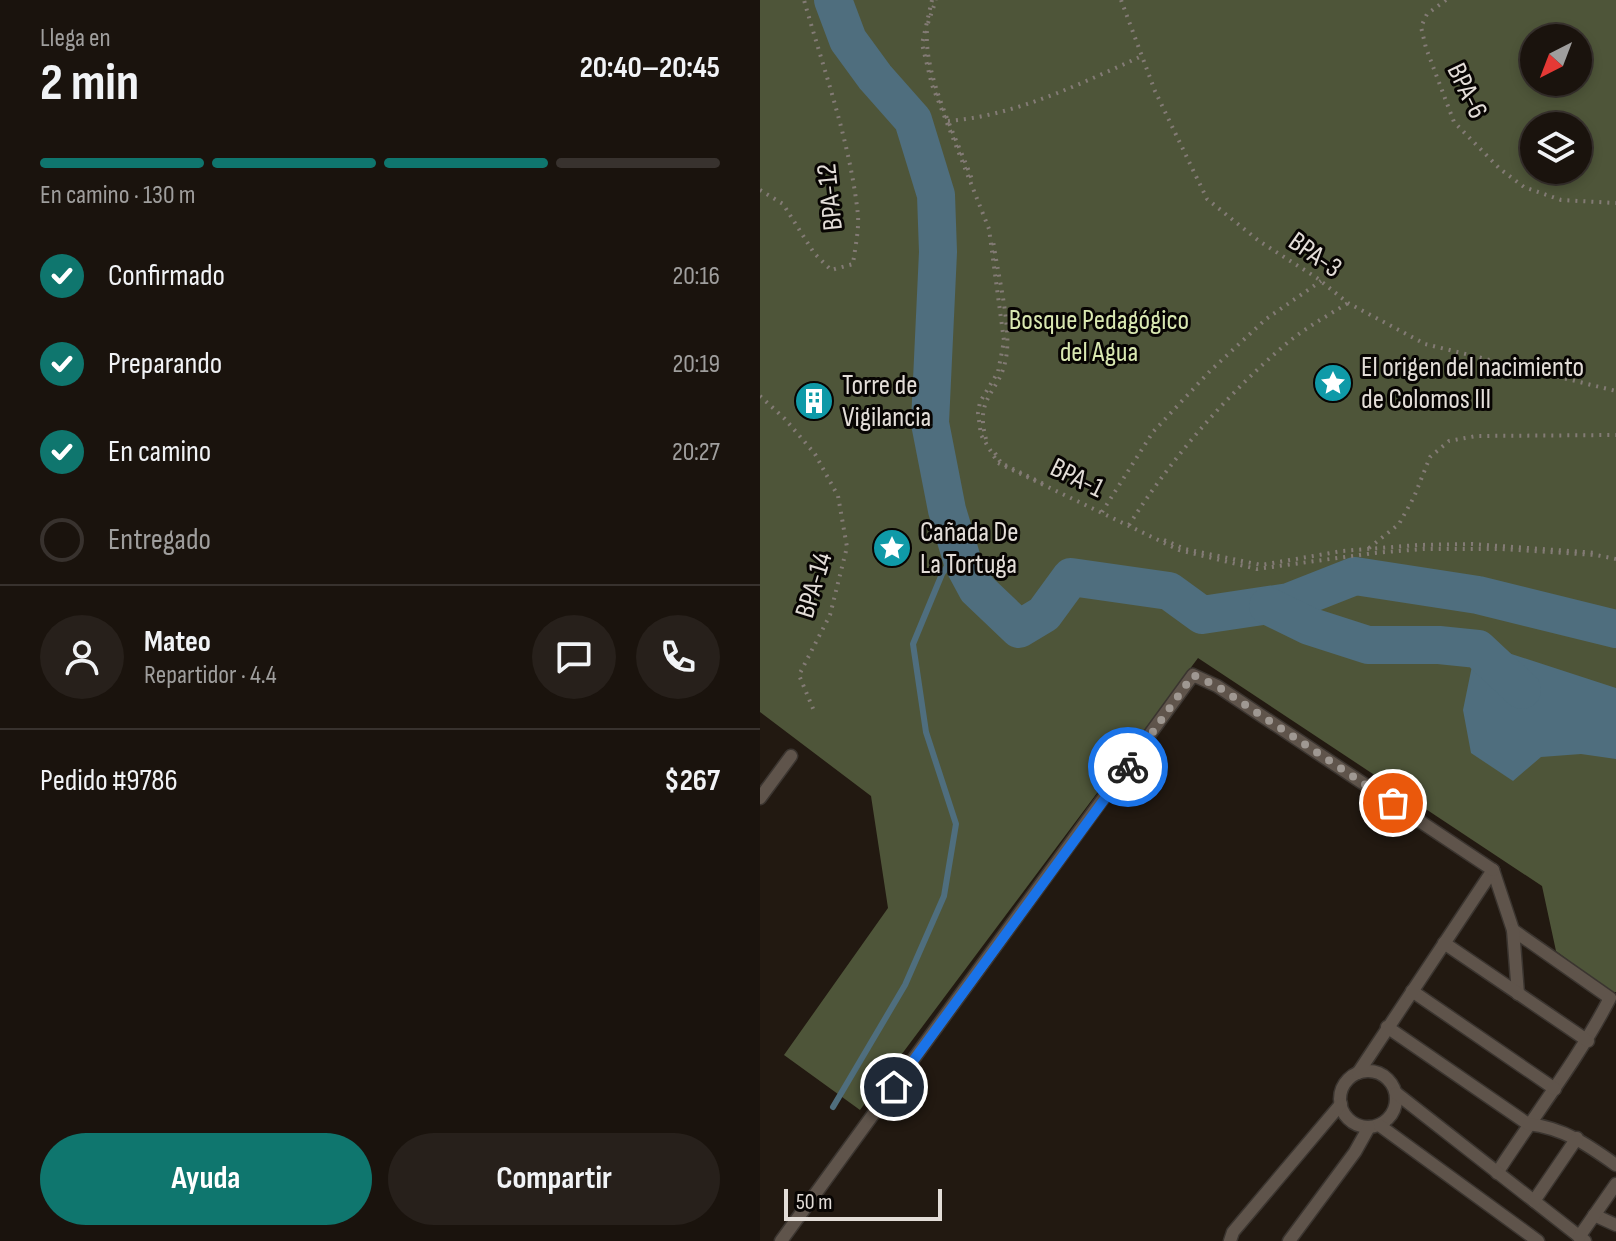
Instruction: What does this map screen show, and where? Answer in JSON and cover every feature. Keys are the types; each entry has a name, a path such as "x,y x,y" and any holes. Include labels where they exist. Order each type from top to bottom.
{"lane":[{"path":"781,1241 1193,675 1217,686 1493,870 1513,930 1518,994"},
{"path":"760,798 791,756"},
{"path":"1230,1241 1233,1232 1341,1104 1343,1085 1358,1073 1493,870"},
{"path":"1497,1173 1588,1041 1613,998 1513,930"},
{"path":"1444,943 1588,1041"},
{"path":"1412,991 1555,1089"},
{"path":"1387,1027 1528,1124 1550,1126 1577,1138 1616,1165"},
{"path":"1358,1073 1377,1072 1386,1077 1396,1093 1582,1239 1594,1215 1616,1184"},
{"path":"1289,1241 1374,1126 1393,1112 1396,1093"},
{"path":"1341,1104 1351,1121 1374,1126 1538,1241"},
{"path":"1534,1201 1577,1138"},
{"path":"1594,1215 1616,1225"}],"path":[{"name":"BPA-12","path":"760,190 783,204 814,253 831,270 853,264 858,218 849,166 831,88 804,0"},
{"name":"BPA-1","path":"934,0 927,25 926,46 948,121 991,229 1008,342 1001,374 982,410 985,437 1001,463 1185,549 1261,565 1342,551 1418,545 1472,544 1593,552 1616,558"},
{"name":"BPA-3","path":"1121,0 1155,91 1207,199 1259,241 1321,281 1348,303 1425,344 1616,391"},
{"name":"BPA-6","path":"1446,0 1427,14 1421,27 1454,122 1500,169 1524,187 1561,200 1616,203"},
{"path":"1142,56 1083,83 981,118 948,121 989,229 1004,341 998,372 980,402 978,413 981,435 998,463 1179,550 1257,569 1423,549 1502,549 1616,558"},
{"path":"1102,512 1153,432 1266,319 1321,281"},
{"path":"1129,525 1148,495 1185,449 1246,382 1288,342 1348,303"},
{"name":"BPA-14","path":"760,396 815,454 838,496 843,521 847,547 830,615 799,675 814,711"},
{"path":"1368,550 1399,524 1430,457 1449,441 1476,436 1616,435"}],"green space":[{"name":"Bosque Pedagógico del Agua","path":"760,0 1616,0 1616,992 1611,992 1556,951 1542,886 1198,658 860,1110 784,1055 888,908 871,796 760,712"}],"water":[{"path":"1496,649 1616,688 1616,759 1581,754 1541,757 1513,781 1471,753 1463,710 1472,666"}],"waterway":[{"path":"833,0 848,40 913,120 936,195 938,252 930,423 947,510 963,563 977,589 1019,629 1044,614 1071,577 1169,591 1202,615 1289,602 1355,576 1478,595 1616,629"},
{"path":"833,1107 905,985 944,896 956,824 926,732 913,644 942,574 959,548"},
{"path":"1268,606 1309,626 1368,645 1439,645 1478,649 1522,690"}],"way so far":[{"path":"1128,767 1193,675 1217,686 1393,803"}],"place":[{"name":"El origen del nacimiento de Colomos III","path":"1333,383"},
{"name":"Torre de Vigilancia","path":"814,401"},
{"name":"Cañada De La Tortuga","path":"892,548"}],"route":[{"path":"894,1087 1128,767"}]}
